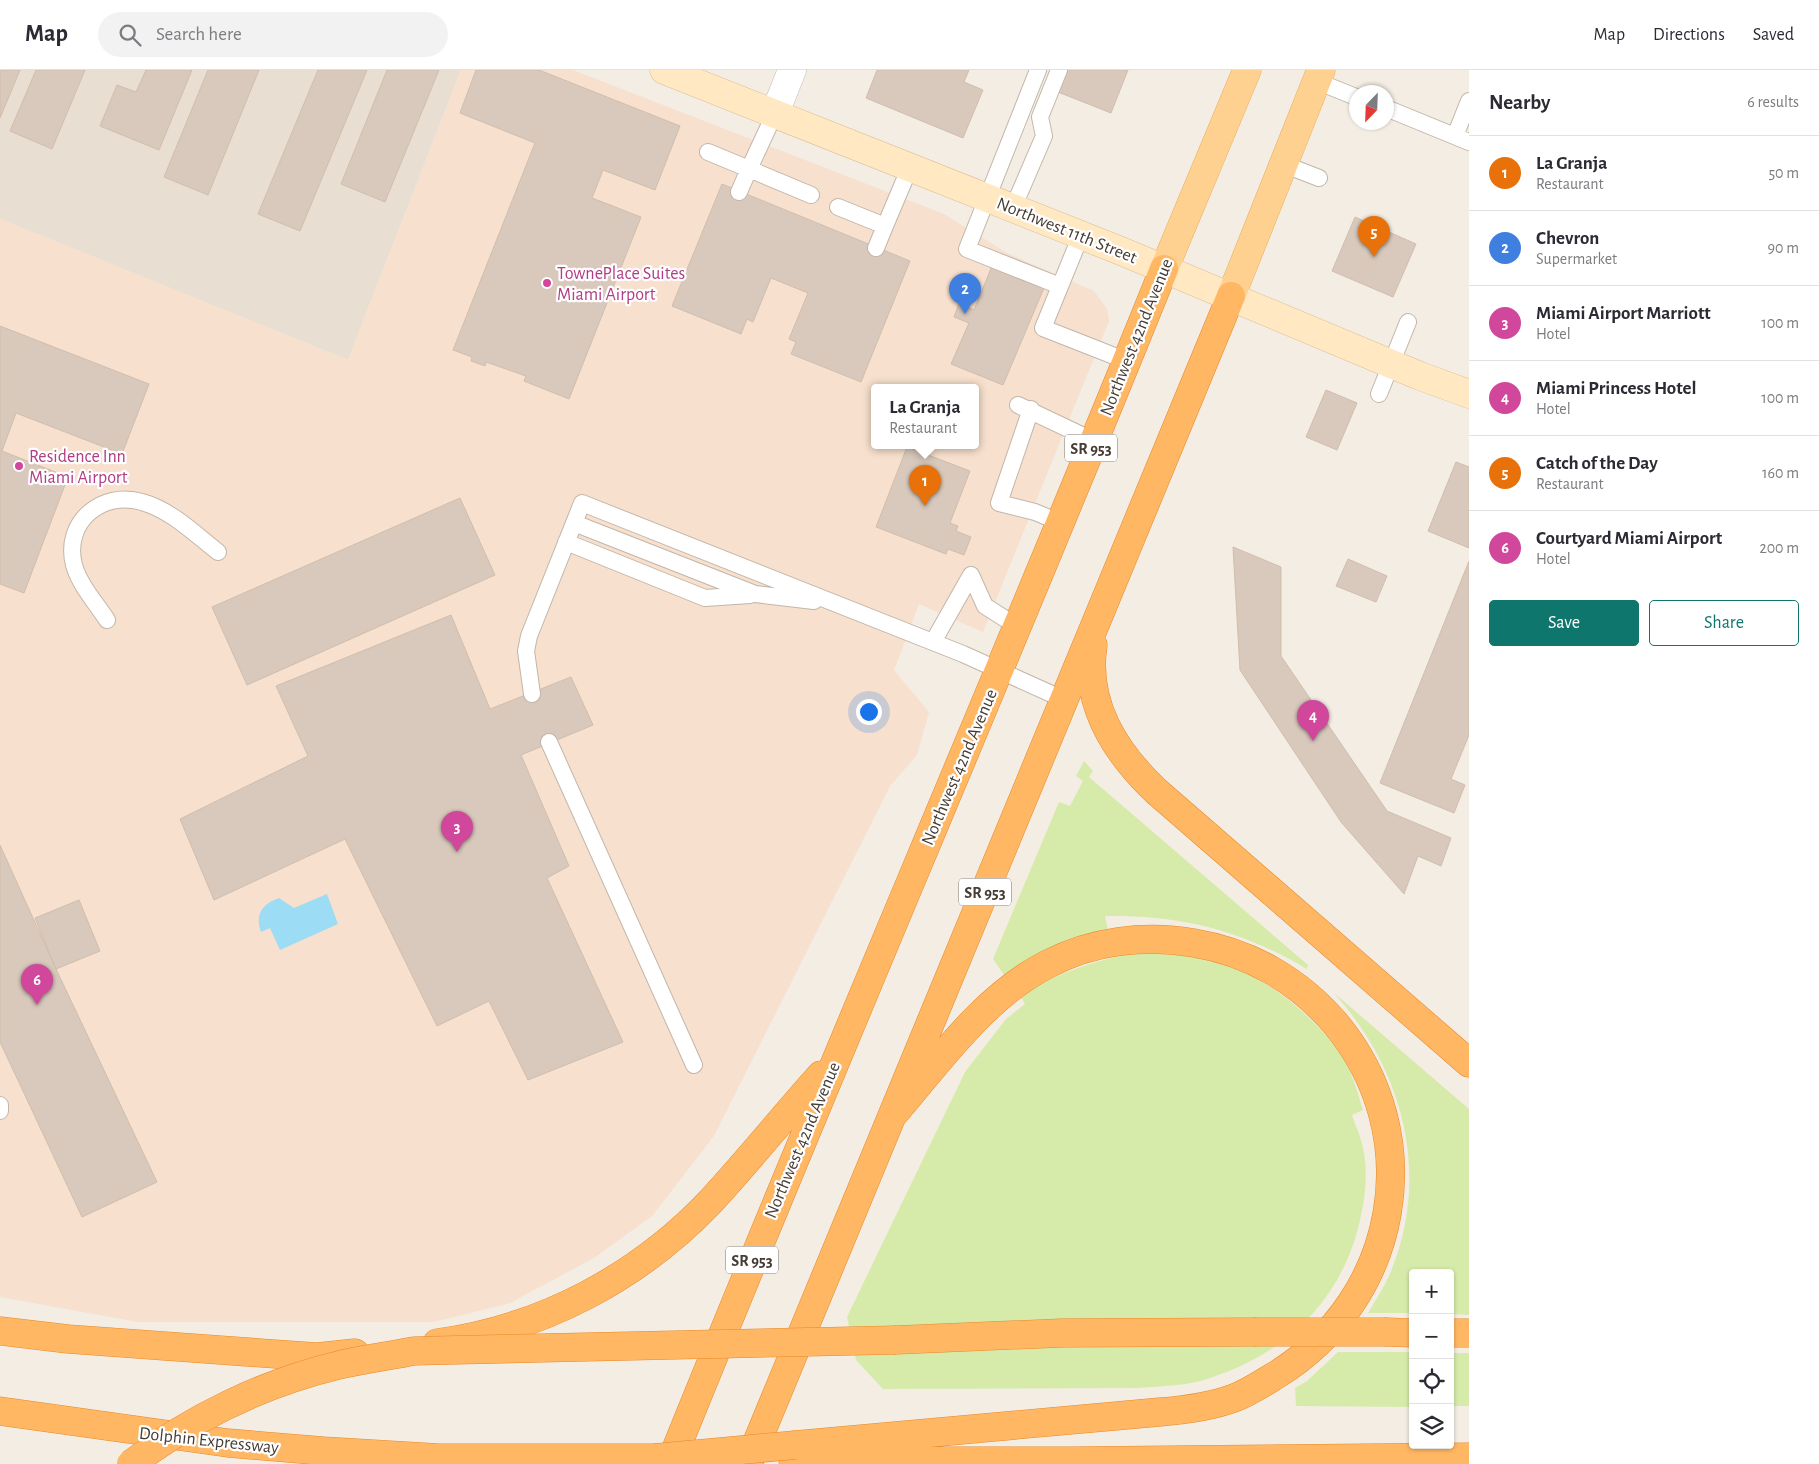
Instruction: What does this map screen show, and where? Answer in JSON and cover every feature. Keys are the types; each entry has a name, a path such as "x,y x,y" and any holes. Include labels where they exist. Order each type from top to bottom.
{"highway":[{"name":"Northwest 42nd Avenue","path":"662,1461 1000,672 1164,269"},
{"name":"SR 953","path":"748,1464 1231,296"},
{"path":"1097,619 1091,657 1095,693 1115,745 1132,768 1156,792 1469,1063"},
{"path":"792,1453 1199,1408 1235,1398 1296,1363 1345,1314 1374,1260 1386,1223 1390,1184 1386,1130 1370,1077 1352,1046 1318,1005 1289,980 1239,954 1202,944 1160,939 1120,941 1082,950 1047,964 1010,989 983,1012 892,1116"},
{"path":"0,1331 68,1339 317,1357 448,1342 493,1332 538,1318 589,1295 621,1277 671,1238 711,1201 837,1056"},
{"path":"131,1464 185,1427 245,1397 339,1365 414,1351 896,1340 1062,1333 1400,1333"},
{"path":"1454,1333 1469,1334"},
{"name":"Dolphin Expressway","path":"0,1411 135,1431 323,1452 439,1458 662,1461 792,1453"},
{"path":"792,1453 1074,1462 1469,1457"}],"main road":[{"name":"Northwest 42nd Avenue","path":"1164,269 1247,70"},
{"name":"SR 953","path":"1231,296 1319,76"}],"street":[{"name":"Northwest 11th Street","path":"664,70 1013,208 1231,296 1390,364 1469,394"},
{"path":"775,113 792,70"}],"lane":[{"path":"1038,70 968,249 1060,286"},
{"path":"1013,208 1044,136 1040,117 1059,70"},
{"path":"1319,76 1349,93"},
{"path":"1394,111 1462,139 1469,101"},
{"path":"739,192 775,113"},
{"path":"708,152 811,195"},
{"path":"1283,164 1318,178"},
{"path":"876,248 910,167"},
{"path":"838,207 885,226"},
{"path":"1081,236 1042,328 1127,361"},
{"path":"1379,394 1408,322"},
{"path":"1060,523 1035,512 999,503 1024,407 1094,441"},
{"path":"107,620 78,575 73,559 72,547 77,528 84,516 95,508 108,502 142,502 180,522 218,552"},
{"path":"532,694 527,672 527,643 534,620 582,503 933,642 1064,700"},
{"path":"574,523 755,594"},
{"path":"566,542 705,598 755,594 839,604"},
{"path":"933,642 971,574 985,606 1018,627"},
{"path":"549,742 694,1064"},
{"path":"0,1105 0,1111"}],"shaded area":[{"path":"0,70 461,70 348,360 0,219"},
{"path":"461,70 573,70 944,214 1007,253 1094,291 1107,309 1109,321 983,632 919,604 894,670 929,712 917,755 890,786 714,1136 652,1216 594,1258 510,1303 434,1322 138,1322 0,1297 0,219 348,360"}],"green space":[{"path":"1084,761 1093,771 1089,777 1308,965 1307,969 1258,944 1210,928 1159,918 1105,916 1108,931 1029,960 1004,975 993,959 1059,802 1070,806 1083,781 1076,776"},
{"path":"1128,954 1170,954 1198,957 1237,969 1268,985 1298,1008 1313,1021 1337,1049 1351,1074 1363,1110 1352,1115 1361,1140 1366,1170 1361,1215 1353,1245 1342,1272 1327,1296 1309,1318 1288,1337 1264,1354 1238,1367 1201,1381 1139,1388 883,1389 856,1360 847,1317 965,1072 1006,1019 1025,1004 1020,996 1046,981 1072,970"},
{"path":"1333,992 1469,1109 1469,1315 1454,1314 1454,1269 1409,1269 1409,1313 1368,1313 1389,1276 1402,1238 1408,1200 1409,1163 1404,1126 1393,1090 1378,1055 1358,1022"},
{"path":"1338,1352 1409,1352 1409,1407 1296,1406 1295,1388 1307,1381"},
{"path":"1454,1353 1469,1353 1469,1406 1454,1406"}],"water":[{"path":"327,894 338,924 280,950 270,928 261,932 259,920 261,910 273,900 279,898 294,908"}],"building":[{"path":"0,70 20,70 0,118"},
{"path":"36,70 85,70 52,149 10,131"},
{"path":"146,70 192,70 159,150 100,126 117,85 136,92"},
{"path":"208,70 259,70 208,195 164,177"},
{"path":"318,70 367,70 300,231 258,214"},
{"path":"387,70 439,70 385,202 341,184"},
{"name":"TownePlace Suites Miami Airport","path":"476,70 539,70 680,126 655,190 603,170 592,198 641,217 569,399 524,381 526,376 486,362 485,366 471,361 472,357 453,350 535,143 460,113"},
{"path":"877,70 969,70 964,82 983,90 963,138 866,98"},
{"path":"1067,70 1128,70 1111,113 1058,92"},
{"path":"722,184 910,261 861,382 791,354 796,342 789,339 808,293 771,278 753,322 747,319 741,334 672,306"},
{"path":"1355,217 1416,244 1393,297 1332,271"},
{"path":"992,266 1044,288 1003,385 951,364 969,323 954,317 959,303 974,310"},
{"name":"Residence Inn Miami Airport","path":"0,326 149,384 122,454 16,413 2,451 68,477 24,593 0,584"},
{"path":"1326,390 1357,403 1337,450 1306,437"},
{"path":"906,449 912,449 970,471 950,523 958,526 956,531 971,537 964,555 948,549 946,554 876,527"},
{"path":"1456,462 1469,467 1469,548 1428,531"},
{"path":"460,498 495,575 247,685 212,607"},
{"path":"1233,547 1281,567 1281,656 1387,811 1451,838 1441,866 1418,856 1404,894 1341,822 1240,670"},
{"path":"1348,559 1387,576 1376,602 1336,586"},
{"path":"1469,561 1469,735 1451,779 1465,785 1454,813 1380,783"},
{"path":"451,615 490,709 571,677 593,725 521,755 569,866 547,878 623,1042 528,1080 489,1001 437,1026 345,839 214,900 180,819 308,756 276,686"},
{"path":"0,845 56,969 157,1182 82,1217 0,1042"},
{"path":"79,900 100,951 56,969 35,918"}],"place":[{"name":"Catch of the Day","path":"1374,257"},
{"name":"TownePlace Suites Miami Airport","path":"547,283"},
{"name":"Chevron","path":"965,314"},
{"name":"Residence Inn Miami Airport","path":"19,466"},
{"name":"La Granja","path":"925,506"},
{"name":"Miami Princess Hotel","path":"1313,741"},
{"name":"Miami Airport Marriott","path":"457,852"},
{"name":"Courtyard Miami Airport","path":"37,1005"}]}
